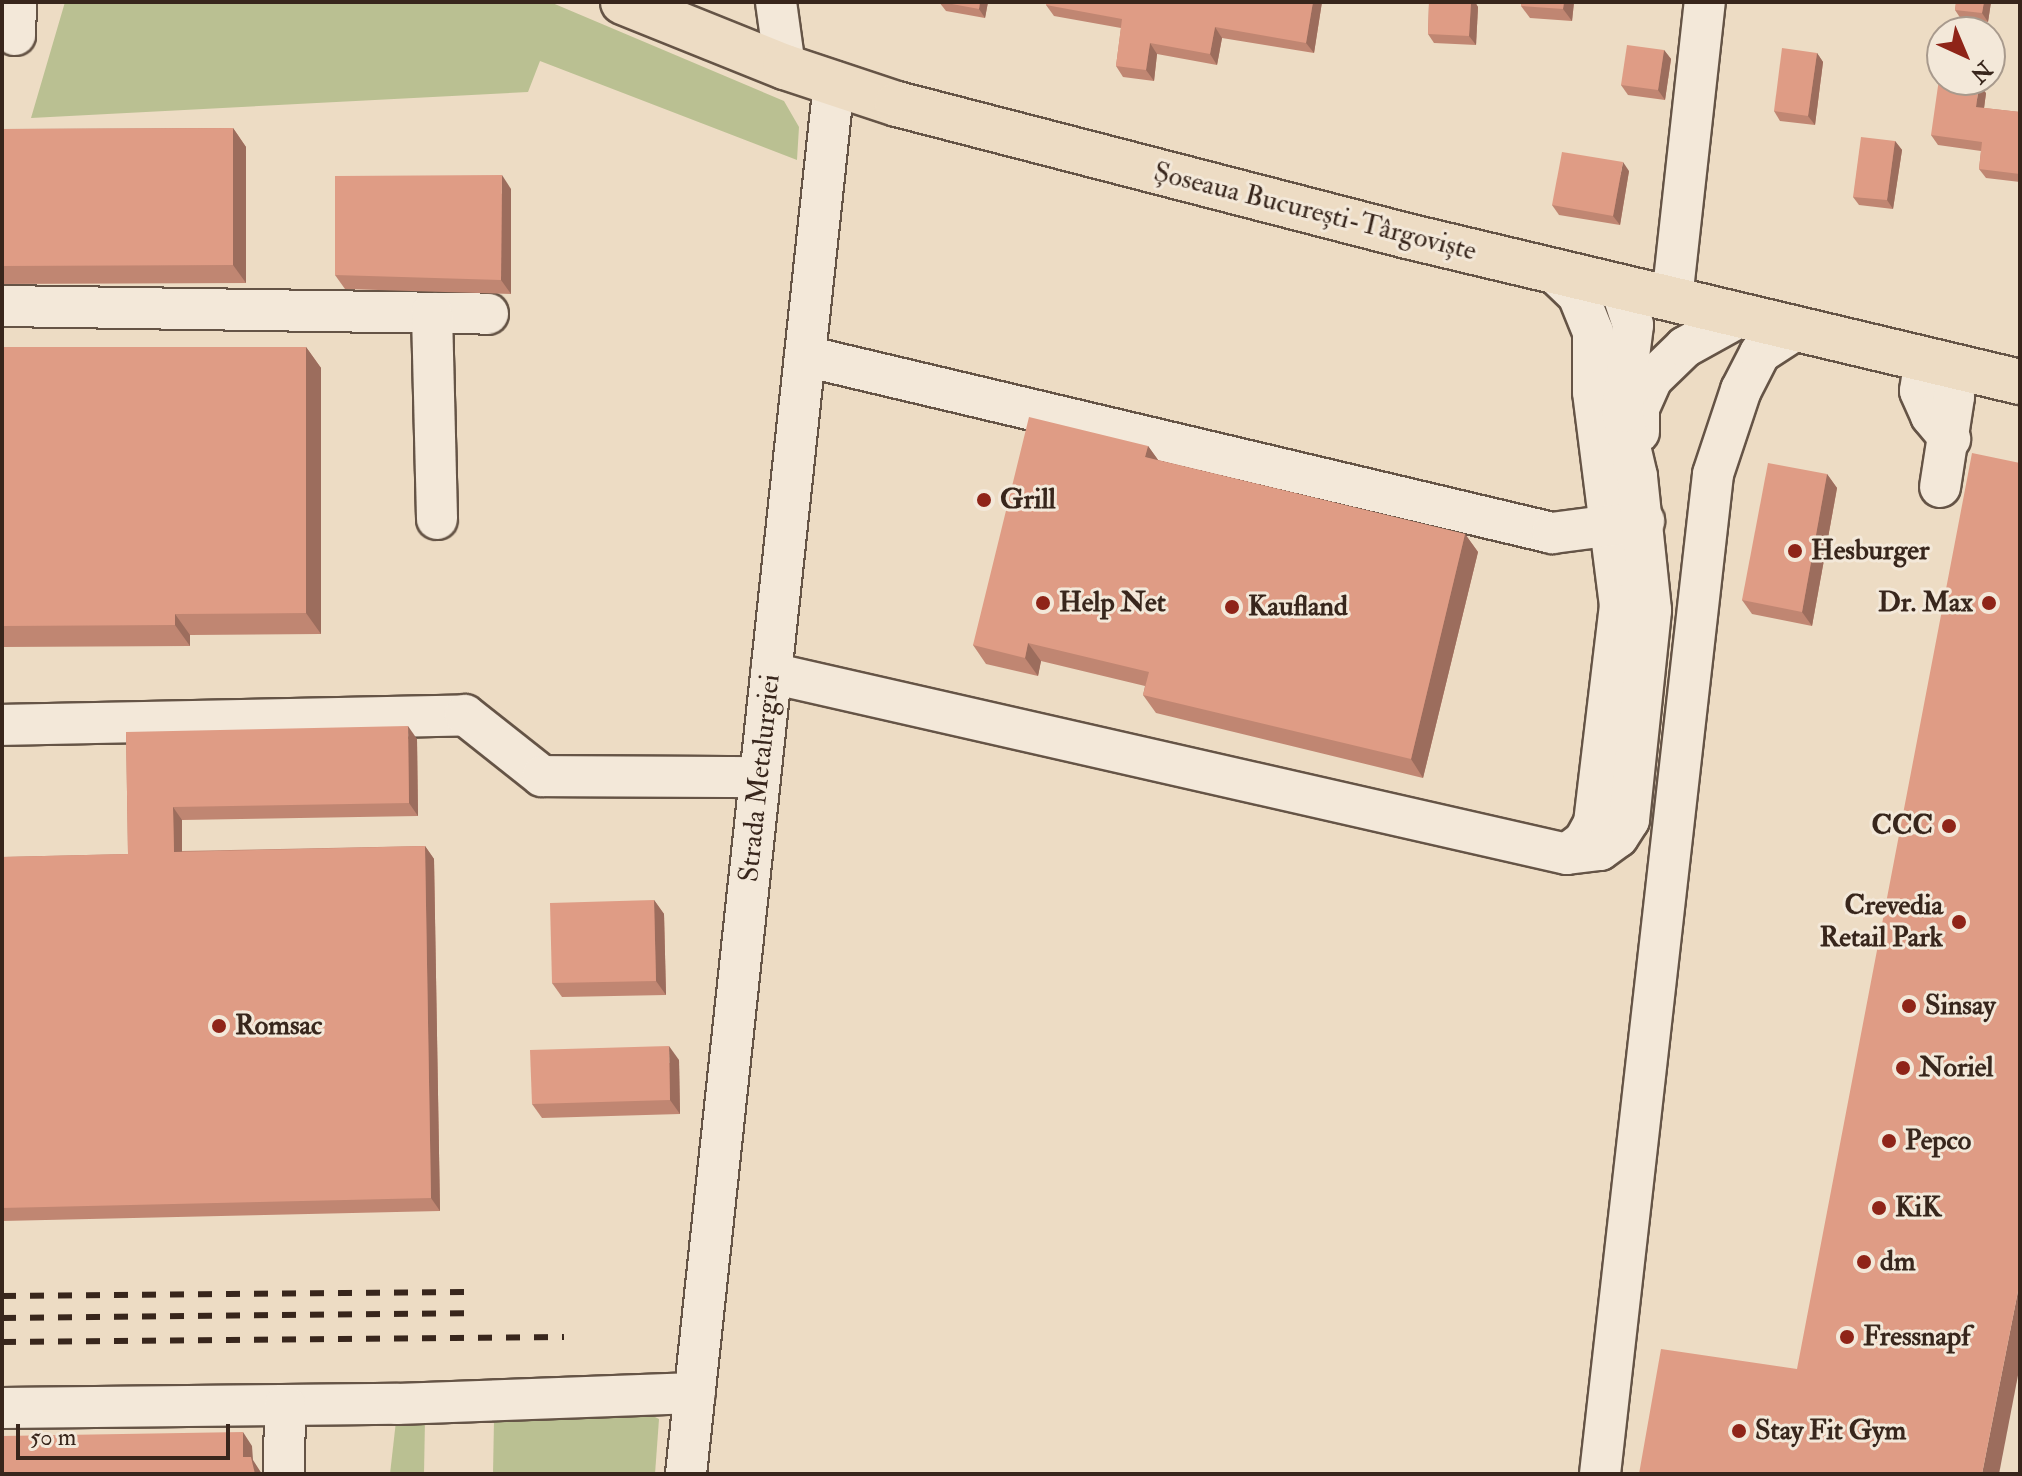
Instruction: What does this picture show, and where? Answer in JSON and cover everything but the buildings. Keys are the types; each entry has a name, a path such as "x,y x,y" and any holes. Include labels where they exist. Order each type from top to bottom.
{"main road":[{"name":"Șoseaua București-Târgoviște","path":"623,2 785,67 897,104 1554,272 2009,379"}],"street":[{"path":"776,2 785,67"},
{"path":"1672,299 1705,2"},
{"name":"Strada Metalurgiei","path":"686,1474 834,82"},
{"path":"771,673 1567,854 1584,841 1594,823 1615,666 1626,524 1593,332 1578,295 1554,272"},
{"path":"1620,286 1633,325 1622,412 1620,480"},
{"path":"2,306 488,314"},
{"path":"432,313 437,519"},
{"path":"1552,533 1585,516 1620,480 1639,408 1652,379 1685,347 1741,316"},
{"path":"1600,1474 1713,474 1741,390 1760,353 1797,329"},
{"path":"805,356 1552,533 1626,524"},
{"path":"1933,361 1920,391 1931,416 1950,439"},
{"path":"1940,487 1950,439 1970,403 2009,379"},
{"path":"2,725 465,715 542,776 760,777"},
{"path":"2,1408 285,1405 695,1393"},
{"path":"284,1474 285,1405"}],"green space":[{"path":"65,2 550,2 784,101 799,127 797,160 540,61 528,92 31,118"},
{"path":"653,1416 659,1419 655,1474 493,1474 494,1420"},
{"path":"425,1419 424,1474 390,1474 396,1421"}],"railway":[{"path":"2,1296 465,1292"},
{"path":"2,1318 465,1313"},
{"path":"2,1342 564,1337"}],"place":[{"name":"Grill","path":"984,500"},
{"name":"Hesburger","path":"1795,551"},
{"name":"Help Net","path":"1043,603"},
{"name":"Dr. Max","path":"1989,603"},
{"name":"Kaufland","path":"1232,607"},
{"name":"CCC","path":"1949,826"},
{"name":"Crevedia Retail Park","path":"1959,922"},
{"name":"Sinsay","path":"1909,1006"},
{"name":"Romsac","path":"219,1026"},
{"name":"Noriel","path":"1903,1068"},
{"name":"Pepco","path":"1889,1141"},
{"name":"KiK","path":"1879,1208"},
{"name":"dm","path":"1864,1262"},
{"name":"Fressnapf","path":"1847,1337"},
{"name":"Stay Fit Gym","path":"1739,1431"}]}
